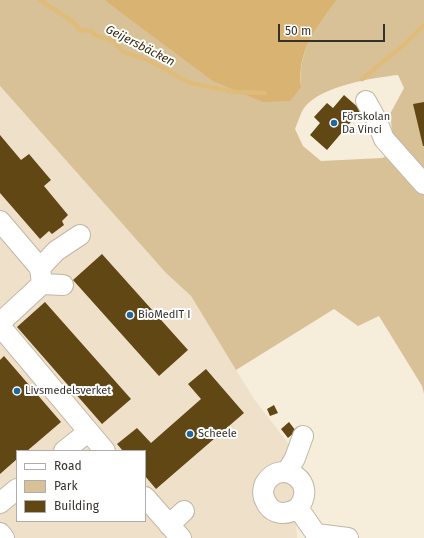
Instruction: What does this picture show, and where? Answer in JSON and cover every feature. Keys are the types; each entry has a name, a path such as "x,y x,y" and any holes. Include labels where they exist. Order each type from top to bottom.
{"street":[{"path":"366,100 377,120 384,139 424,184"},
{"path":"0,221 41,276 63,285"},
{"path":"0,323 41,276 56,251 80,235"},
{"path":"0,326 104,450"},
{"path":"65,450 88,432"},
{"path":"287,472 295,458 302,436"},
{"path":"287,472 300,479 304,485 305,492 303,503 298,508 292,512 281,514 272,510 265,501 263,490 270,477 279,473 287,472"},
{"path":"0,503 16,490"},
{"path":"146,498 168,527 184,512"},
{"path":"298,508 316,534 348,538"},
{"path":"0,533 4,538"}],"shaded area":[{"path":"104,0 337,0 315,30 305,51 302,62 301,87 290,101 263,102 213,81"},
{"path":"0,86 166,273 191,296 254,399 291,447 297,538 0,538"}],"green space":[{"path":"0,0 104,0 149,32 301,87 302,62 305,50 315,30 337,0 424,0 424,394 422,386 379,316 358,326 334,309 236,370 191,296 166,273 0,86","holes":["398,75 404,88 390,114 395,152 382,158 321,161 303,146 295,129 300,115 304,108 312,100 322,94 347,84"]}],"building":[{"path":"344,95 361,110 327,150 310,135 320,123 314,117 327,103 333,108"},
{"path":"424,102 424,146 423,146 413,104"},
{"path":"0,135 21,160 29,154 51,180 44,186 68,215 62,221 64,225 52,234 49,231 40,239 0,193"},
{"name":"BioMedIT I","path":"102,254 188,350 159,376 73,280"},
{"path":"45,302 131,399 102,424 17,327"},
{"name":"Livsmedelsverket","path":"4,356 61,422 28,450 16,450 16,460 0,474 0,360"},
{"name":"Scheele","path":"206,369 244,413 156,489 146,477 146,450 122,450 117,444 137,428 151,443 201,399 188,384"},
{"path":"274,405 278,413 270,416 267,409"},
{"path":"289,422 296,431 288,438 281,429"}],"waterway":[{"name":"Geijersbäcken","path":"40,0 67,17 80,30 91,31 95,35 115,42 123,52 146,59 190,83 235,92 265,93"},
{"name":"Geijersbäcken","path":"362,79 405,44 424,25"}],"place":[{"name":"Förskolan Da Vinci","path":"334,123"},
{"name":"BioMedIT I","path":"130,315"},
{"name":"Livsmedelsverket","path":"17,391"},
{"name":"Scheele","path":"190,434"}]}
